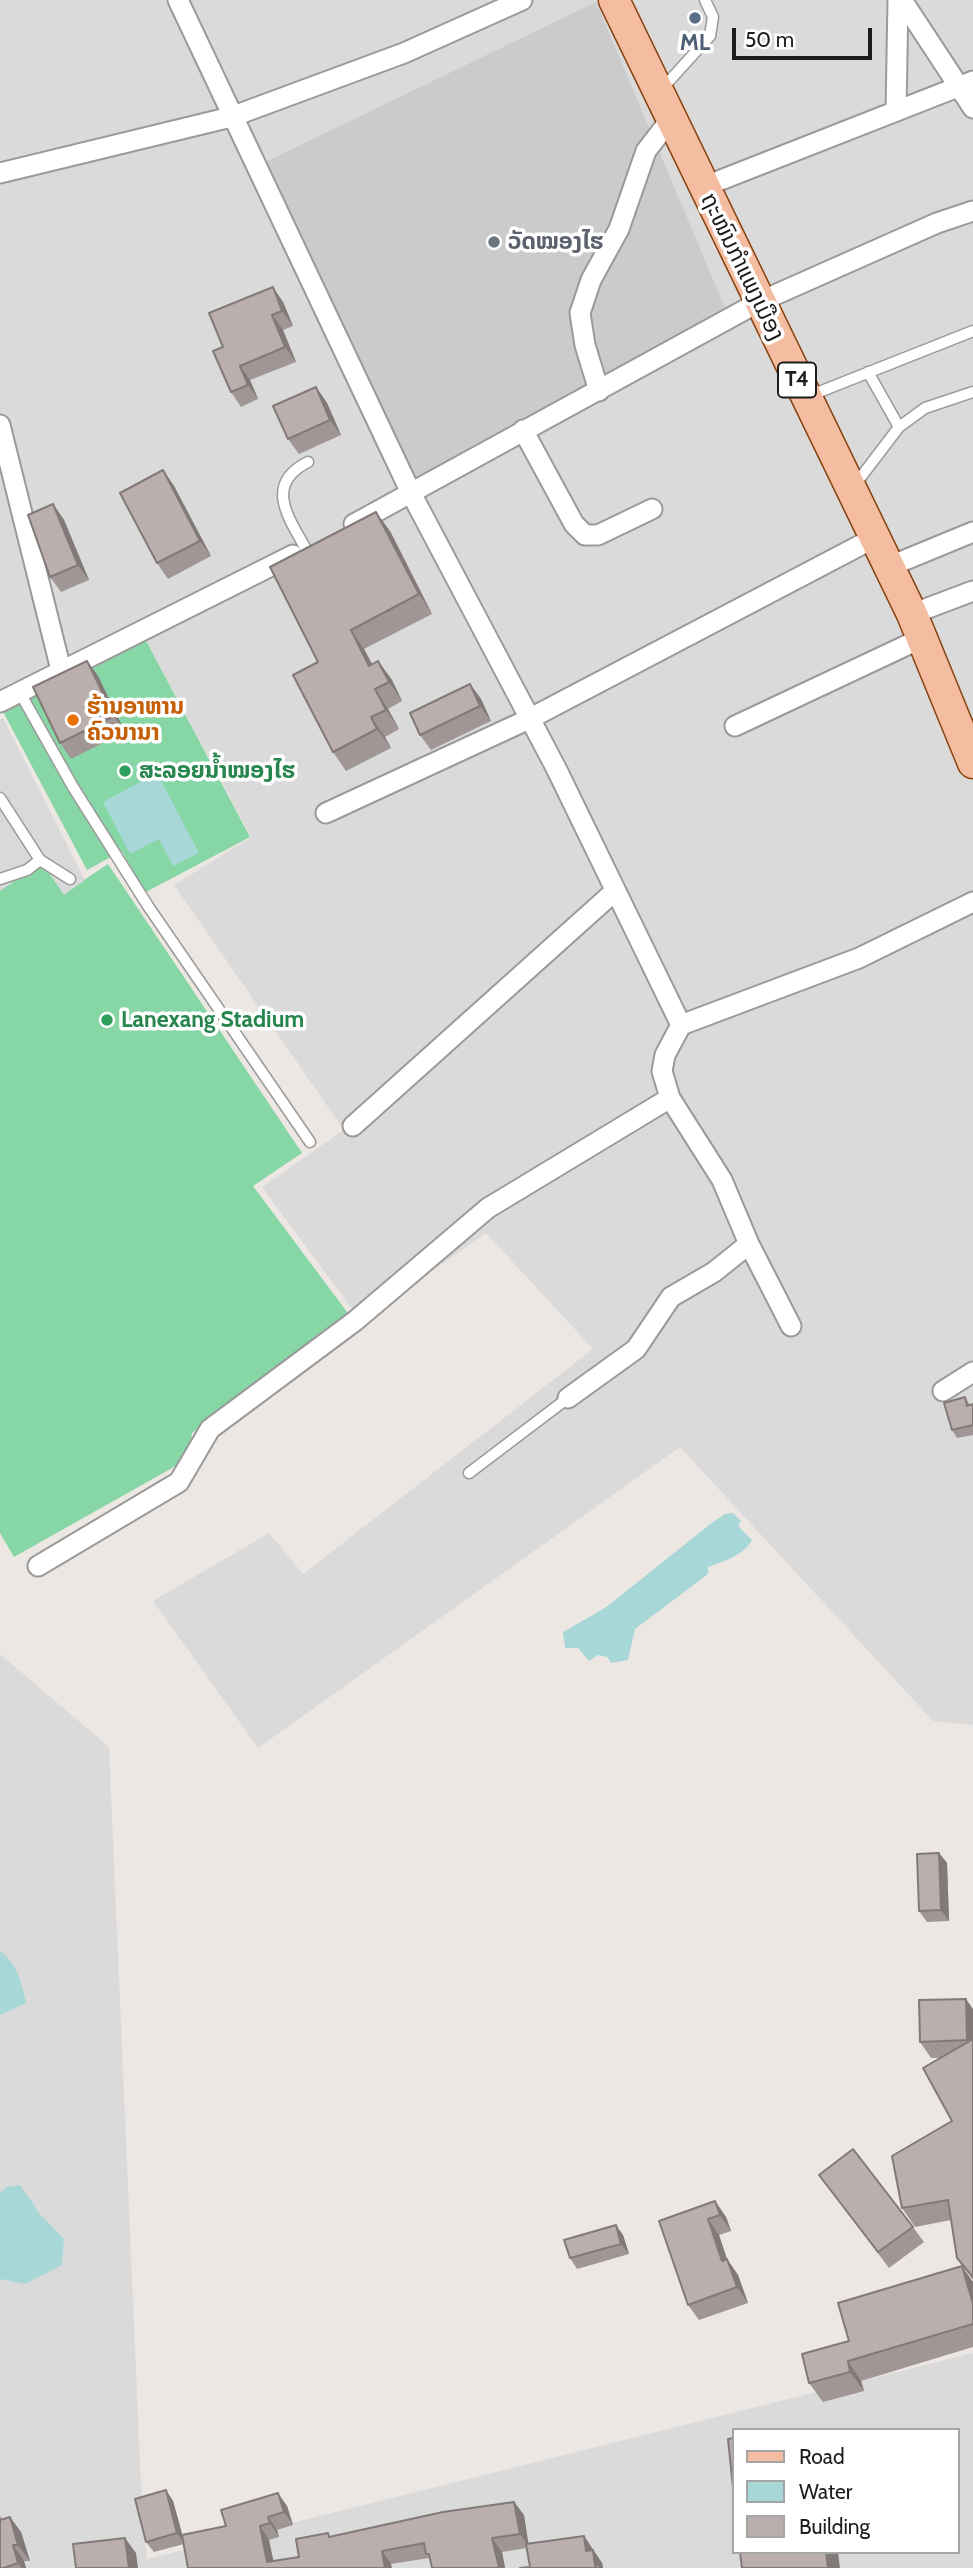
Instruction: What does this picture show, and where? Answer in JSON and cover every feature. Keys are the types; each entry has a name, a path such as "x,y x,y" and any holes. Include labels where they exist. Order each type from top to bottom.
{"main road":[{"name":"ຖະໜົນກຳແພງເມືອງ","path":"614,0 917,626 973,763"}],"street":[{"path":"178,0 412,495 529,719 681,1025"},
{"path":"0,173 232,117 404,53 522,0"},
{"path":"900,0 967,84 973,108"},
{"path":"897,111 900,0"},
{"path":"703,187 967,84"},
{"path":"599,391 585,345 580,313 591,280 619,229 646,151 670,120"},
{"path":"341,531 412,495 523,430 759,302 937,223 973,211"},
{"path":"0,425 61,670"},
{"path":"523,430 574,524 585,536 597,535 652,509"},
{"path":"888,567 973,532"},
{"path":"326,813 529,719 874,538"},
{"path":"0,702 312,546"},
{"path":"735,726 917,626 973,591"},
{"path":"353,1126 615,891"},
{"path":"791,1326 749,1244 722,1180 670,1098 662,1071 665,1055 681,1025 859,958 973,902"},
{"path":"38,1566 179,1482 210,1429 355,1321 488,1208 670,1098"},
{"path":"568,1398 636,1349 671,1297 714,1272 749,1244"},
{"path":"943,1391 973,1372"}],"lane":[{"path":"658,93 710,36 713,17 705,0"},
{"path":"805,398 973,331"},
{"path":"868,372 899,427"},
{"path":"850,490 899,427 925,408 973,392"},
{"path":"308,462 292,470 285,479 283,493 285,511 312,546"},
{"path":"19,691 73,787 148,906 310,1142"},
{"path":"0,798 40,860 70,879"},
{"path":"0,879 27,870 40,860"},
{"path":"469,1473 568,1398"}],"shaded area":[{"path":"0,0 973,0 973,1725 933,1721 680,1447 258,1748 153,1601 269,1533 303,1574 593,1349 486,1233 361,1321 262,1187 344,1130 174,885 251,837 142,633 0,704"},
{"name":"ວັດໝອງໄຮ","path":"596,2 729,317 412,495 255,167"},
{"path":"3,719 85,880 64,895 42,863 0,891 0,720"},
{"path":"0,1654 109,1747 142,2509 147,2559 973,2353 973,2568 0,2568"}],"green space":[{"name":"ສະລອຍນ້ຳໝອງໄຮ","path":"142,633 250,837 144,893 122,851 87,870 0,706"},
{"name":"Lanexang Stadium","path":"3,719 84,880 108,864 302,1153 253,1186 350,1316 192,1433 188,1459 14,1557 0,1533 0,720"}],"water":[{"path":"157,773 199,853 173,866 159,839 130,854 103,802"},
{"path":"733,1513 741,1521 738,1526 752,1540 744,1550 733,1557 708,1567 708,1574 635,1629 628,1660 611,1663 607,1657 598,1655 589,1661 578,1648 565,1648 563,1632 605,1608 713,1522 725,1514"},
{"path":"0,1951 15,1967 26,2003 0,2015"},
{"path":"20,2185 40,2214 64,2239 62,2265 25,2284 0,2279 0,2193 7,2187"}],"building":[{"path":"273,287 282,311 272,315 285,347 240,366 248,385 231,392 213,351 223,347 209,313"},
{"path":"316,387 330,420 288,439 273,406"},
{"path":"163,470 200,541 157,563 120,493"},
{"path":"53,504 78,565 50,577 28,515"},
{"path":"376,512 419,594 351,630 369,666 378,661 389,682 375,689 386,710 371,717 377,729 333,752 293,675 318,662 270,567"},
{"path":"87,661 114,716 60,743 33,687"},
{"path":"470,684 480,706 420,735 410,713"},
{"path":"965,1397 967,1406 973,1404 973,1425 952,1430 944,1403"},
{"path":"939,1853 941,1910 919,1911 917,1854"},
{"path":"966,1999 967,2040 920,2042 919,2000"},
{"path":"973,2039 973,2277 957,2258 948,2200 902,2208 892,2156 952,2121 923,2068"},
{"path":"853,2149 913,2227 878,2252 819,2175"},
{"path":"715,2201 720,2215 708,2219 722,2261 727,2259 737,2287 688,2305 659,2221"},
{"path":"616,2225 621,2244 570,2258 564,2240"},
{"path":"962,2266 973,2304 973,2324 848,2361 850,2372 809,2383 802,2354 849,2341 838,2303"},
{"path":"732,2438 732,2478 728,2439"},
{"path":"166,2490 177,2533 146,2542 135,2499"},
{"path":"278,2493 284,2512 268,2517 270,2523 260,2526 267,2562 299,2557 296,2539 328,2533 329,2537 443,2512 514,2502 520,2534 492,2538 499,2568 432,2568 424,2543 382,2551 385,2568 188,2568 182,2535 226,2526 221,2510"},
{"path":"10,2517 18,2545 13,2545 18,2563 0,2568 0,2520"},
{"path":"584,2536 586,2551 593,2550 595,2566 600,2565 600,2568 520,2568 530,2567 526,2544"},
{"path":"125,2538 129,2568 76,2568 73,2544"},
{"path":"740,2554 826,2554 828,2568 742,2568"}],"place":[{"name":"ML","path":"695,18"},
{"name":"ວັດໝອງໄຮ","path":"494,242"},
{"name":"ຮ້ານອາຫານ ຄົວນານາ","path":"73,720"},
{"name":"ສະລອຍນ້ຳໝອງໄຮ","path":"125,771"},
{"name":"Lanexang Stadium","path":"107,1020"}]}
